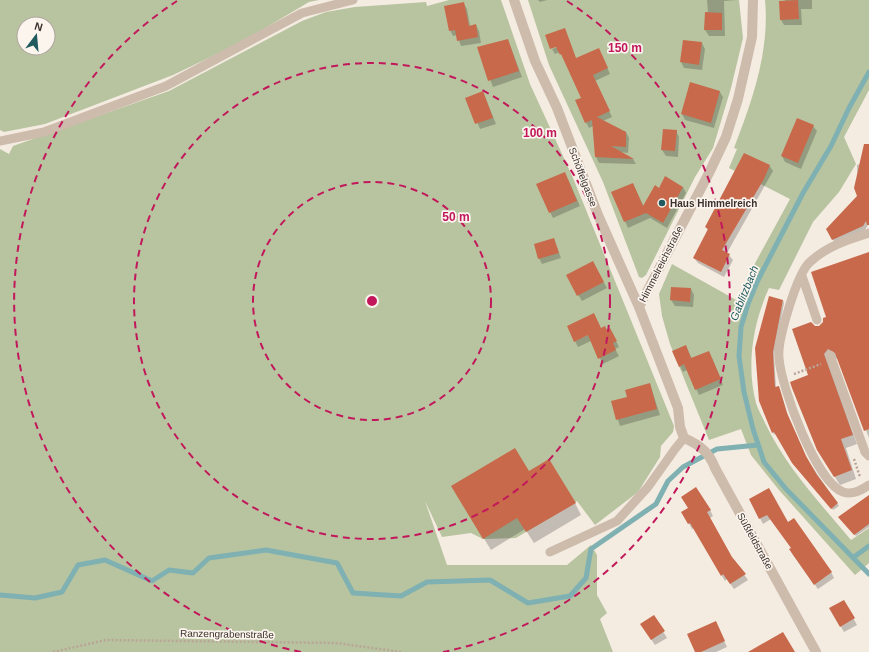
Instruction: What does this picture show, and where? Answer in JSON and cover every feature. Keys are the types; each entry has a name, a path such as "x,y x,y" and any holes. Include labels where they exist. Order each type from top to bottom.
{"street":[{"name":"Schöffelgasse","path":"514,0 535,61 557,108 598,215 639,307"},
{"name":"Himmelreichstraße","path":"684,438 680,427 678,408 639,307 709,174 726,137 738,99 752,37 753,0"},
{"name":"Süßfeldstraße","path":"684,438 704,449 711,459 816,652"}],"lane":[{"path":"0,141 44,132 166,86 302,13 353,0"},
{"path":"867,487 850,493 844,492 838,488 823,472 810,451 794,416 782,378 778,348 792,300 808,262 826,249 869,233"},
{"path":"802,276 818,320"},
{"path":"831,358 865,452 869,456"},
{"path":"550,552 617,521 648,487 675,448 684,438"}],"path":[{"path":"782,378 831,358"},
{"path":"852,453 867,487"},
{"name":"Ranzengrabenstraße","path":"53,652 106,640 336,643 401,652"}],"green space":[{"path":"0,0 319,0 309,2 240,43 173,75 45,124 4,132 0,130"},
{"path":"449,0 501,0 530,84 573,178 674,426 673,432 661,446 660,457 638,492 595,525 577,501 516,538 483,539 471,533 442,537 425,501 447,565 567,565 591,545 597,555 597,595 607,613 600,619 613,652 0,652 0,149 9,154 13,146 169,91 302,21 326,12 355,7 426,2 427,6"},
{"path":"528,0 739,0 743,38 731,88 713,148 695,177 646,275 642,278 639,277 603,182 549,65"},
{"path":"765,0 869,0 869,90 844,137 856,164 839,192 813,222 779,290 769,288 763,301 755,330 752,359 753,389 757,406 773,439 793,470 851,540 869,528 869,563 855,575 779,490 751,455 741,429 709,440 670,344 662,316 659,294 672,264 738,301 753,267 790,199 729,168 737,149 734,148 758,76 765,38"}],"building":[{"path":"798,0 799,19 780,20 779,1"},
{"path":"464,2 469,26 476,24 478,37 457,41 455,30 449,31 444,6"},
{"path":"705,12 722,13 722,30 704,30"},
{"path":"565,28 576,58 599,48 608,68 593,75 610,111 597,117 626,132 626,147 611,146 634,159 595,157 592,120 585,123 575,100 581,98 561,54 560,55 556,47 550,49 545,35"},
{"path":"508,39 519,71 488,81 477,47"},
{"path":"683,40 702,42 699,65 680,62"},
{"path":"690,82 720,91 711,123 681,114"},
{"path":"483,91 493,118 475,124 465,98"},
{"path":"797,118 814,125 798,163 781,156"},
{"path":"663,129 677,130 675,151 661,150"},
{"path":"864,144 869,144 869,225 867,225 866,221 863,226 832,240 826,229 857,196 854,188"},
{"path":"744,153 770,165 764,179 722,250 730,254 721,272 693,258 708,229 705,227"},
{"path":"565,172 577,201 549,213 536,184"},
{"path":"665,176 683,187 663,223 646,213 624,222 611,192 633,183 643,206 655,185 659,188"},
{"path":"554,238 559,253 538,259 534,244"},
{"path":"869,252 869,429 864,431 835,353 828,349 824,354 853,435 841,439 852,470 834,477 817,450 790,382 808,375 792,329 811,322 815,326 819,326 823,322 823,318 826,317 811,272"},
{"path":"593,261 604,282 577,296 566,275"},
{"path":"671,287 691,288 690,302 670,300"},
{"path":"769,296 783,300 773,352 775,387 779,386 787,413 806,456 817,475 838,503 831,509 792,463 774,432 772,433 759,401 755,348"},
{"path":"594,313 601,328 605,326 607,330 610,328 617,341 613,343 616,350 598,359 588,335 574,342 567,326"},
{"path":"686,345 691,358 709,351 721,379 695,390 684,364 679,367 672,351"},
{"path":"650,383 657,409 616,420 611,401 627,397 625,390"},
{"path":"515,448 529,471 549,459 576,503 526,532 517,518 483,539 451,486"},
{"path":"696,487 711,510 707,512 732,557 746,574 730,584 723,574 721,576 690,523 688,524 681,512 688,508 681,497"},
{"path":"769,488 788,522 794,518 832,572 814,585 789,549 791,548 767,515 759,519 749,499"},
{"path":"869,495 869,524 854,535 838,517"},
{"path":"844,600 855,618 840,627 829,608"},
{"path":"654,615 665,631 651,640 640,624"},
{"path":"716,621 725,641 701,652 695,652 687,634"},
{"path":"783,632 795,652 748,652"}],"waterway":[{"name":"Gablitzbach","path":"869,72 849,108 831,146 803,193 757,282 741,327 739,356 744,392 753,429 764,462 786,489 869,574"},
{"path":"0,595 35,598 62,592 78,565 105,560 152,581 169,570 193,573 209,558 266,550 337,563 353,593 401,596 427,582 490,580 528,603 570,596 586,578 591,549 656,504 668,481 683,467 717,449 758,445"},
{"path":"854,557 869,546"}],"place":[{"name":"Haus Himmelreich","path":"662,203"}]}
